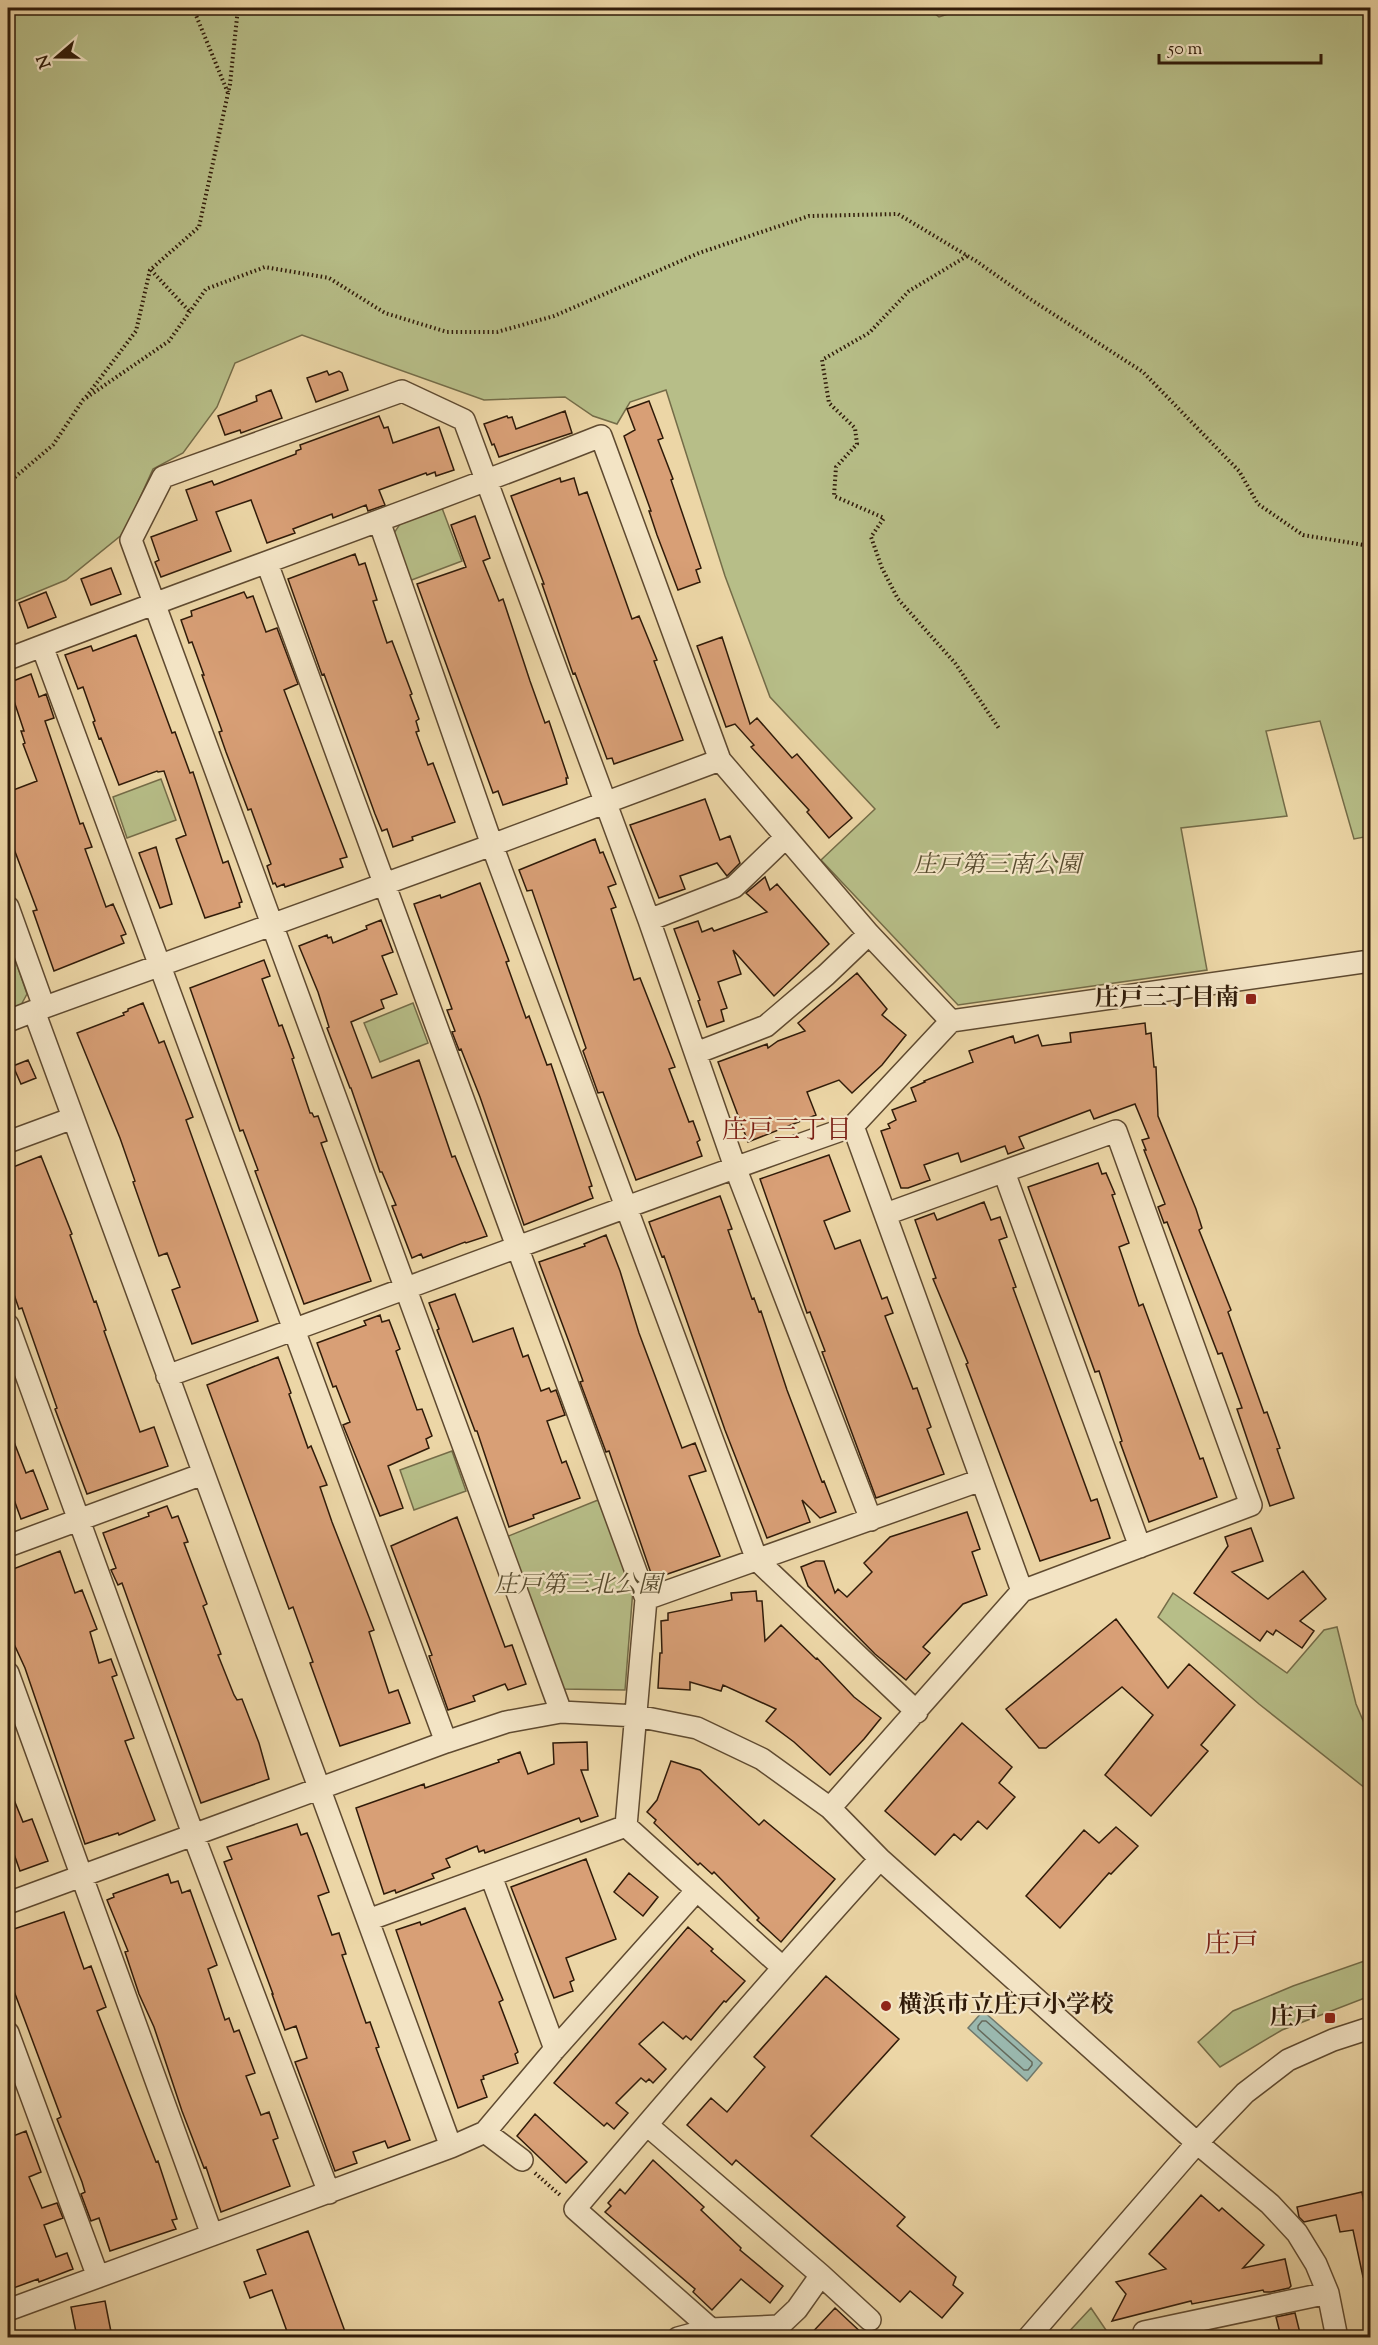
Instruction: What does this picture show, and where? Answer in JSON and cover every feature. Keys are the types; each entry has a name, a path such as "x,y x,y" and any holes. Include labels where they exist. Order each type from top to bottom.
{"street":[{"path":"561,1712 131,540 163,477 402,391 464,420 649,920 735,1167 871,1520"},
{"path":"8,659 488,481 601,436 720,760 869,934 951,1021"},
{"path":"379,521 492,845 757,1560 917,1712"},
{"path":"267,562 646,1599 626,1826"},
{"path":"42,646 446,1742"},
{"path":"8,1021 720,760"},
{"path":"649,920 734,887 785,838"},
{"path":"8,907 73,1118 451,2147"},
{"path":"696,1053 766,1026 826,975 869,934"},
{"path":"167,1376 406,1290 627,1206 853,1126 951,1021 1371,961"},
{"path":"8,1142 73,1118"},
{"path":"853,1126 1022,1591"},
{"path":"830,1808 1022,1591 1251,1505 1116,1131 886,1214"},
{"path":"1004,1172 1140,1547"},
{"path":"8,1325 193,1834 329,2193"},
{"path":"8,1546 203,1474"},
{"path":"646,1599 981,1480"},
{"path":"8,1673 212,2235"},
{"path":"8,1903 82,1874 506,1722 561,1712 637,1716 696,1728 762,1759 830,1808 880,1859 1197,2143 1270,2204 1297,2233 1316,2264 1328,2293 1337,2337"},
{"path":"368,1920 626,1826"},
{"path":"626,1826 782,1967"},
{"path":"711,2329 575,2209 782,1967 880,1859"},
{"path":"491,1876 555,2049"},
{"path":"8,2310 329,2193 485,2132 555,2049 698,1890"},
{"path":"1028,2337 1197,2143 1245,2093 1287,2060 1332,2040 1371,2028"},
{"path":"8,2033 98,2277"},
{"path":"647,2125 822,2275 870,2320"},
{"path":"485,2132 522,2160"},
{"path":"678,2337 711,2329 779,2326 797,2309 822,2275"},
{"path":"1145,2337 1144,2332 1328,2293"}],"path":[{"path":"193,8 228,94"},
{"path":"8,483 53,445 83,400 136,331 150,270 199,227 228,94 238,8"},
{"path":"83,400 169,341 206,289 265,267 329,278 385,313 447,332 497,332 554,316 699,253 809,216 898,214 968,256 1143,372 1239,471 1258,504 1303,535 1371,546"},
{"path":"968,256 909,291 869,333 822,360 830,403 855,428 857,444 836,467 834,496 884,518 871,537 882,568 898,599 955,663 1000,730"},
{"path":"150,270 190,312"},
{"path":"522,2160 575,2209"}],"green space":[{"name":"庄戸第三南公園","path":"8,8 927,8 939,17 967,8 1370,8 1370,836 1354,839 1320,721 1266,731 1287,816 1181,828 1207,970 958,1005 821,860 875,809 770,697 725,576 666,390 630,402 617,424 593,416 565,397 484,400 302,335 235,363 217,407 183,453 153,469 124,533 66,580 8,604"},
{"path":"442,508 462,561 409,581 392,536 400,524"},
{"path":"161,779 176,820 127,838 113,797"},
{"path":"8,939 27,994 21,1005 8,1010"},
{"path":"413,1003 428,1043 380,1062 364,1023"},
{"path":"452,1451 466,1491 414,1510 400,1470"},
{"name":"庄戸第三北公園","path":"598,1500 633,1589 625,1690 561,1689 506,1537"},
{"path":"1173,1593 1287,1673 1324,1630 1337,1627 1356,1704 1370,1737 1370,1792 1259,1704 1158,1617"},
{"path":"1370,1959 1370,1996 1282,2030 1220,2067 1198,2042 1233,2011 1293,1986"},
{"path":"1091,2308 1108,2333 1105,2337 1064,2337"}],"water":[{"path":"983,2011 1042,2063 1027,2081 968,2028"}],"building":[{"path":"327,371 329,375 339,371 342,373 348,390 316,402 307,378"},
{"path":"271,390 282,418 241,433 240,430 225,435 218,416 257,401 256,396"},
{"path":"649,401 663,438 658,440 701,568 696,570 700,582 678,590 624,436 635,430 627,409"},
{"path":"565,411 572,433 499,457 484,424 507,416 512,417 516,429"},
{"path":"379,416 384,428 388,427 393,443 439,427 454,470 436,476 435,472 427,475 426,473 379,490 385,505 368,511 366,505 333,518 332,514 293,529 295,533 267,543 251,500 216,512 231,551 161,577 155,562 159,560 151,537 197,520 186,490 212,481 214,485 296,454 296,451 301,449 300,445"},
{"path":"560,478 561,482 574,478 579,495 587,492 632,619 639,616 657,660 654,661 683,740 614,764 612,758 607,759 575,673 573,674 542,584 544,584 511,496"},
{"path":"475,516 490,558 483,561 499,601 503,599 545,723 549,721 568,778 566,778 567,784 503,805 498,791 493,793 417,584 466,567 451,525"},
{"path":"355,554 359,565 365,563 377,600 373,601 387,643 392,641 412,694 410,695 419,719 416,721 419,731 416,732 428,765 433,763 455,822 412,837 413,840 393,847 387,829 382,831 375,814 288,579"},
{"path":"111,568 121,594 91,605 81,579"},
{"path":"46,592 56,617 28,628 19,603"},
{"path":"244,592 247,598 253,596 266,632 277,628 298,684 284,690 347,857 340,859 343,867 285,887 284,884 277,887 275,883 273,884 267,866 271,864 251,809 248,810 226,752 219,732 222,731 202,675 204,675 181,620 192,616 191,611"},
{"path":"136,635 172,733 175,732 190,773 193,772 223,863 228,861 242,902 239,903 240,907 205,918 176,839 186,835 164,771 157,771 119,785 101,738 99,739 83,687 78,689 65,655 91,646 93,651"},
{"path":"722,637 750,724 757,718 792,758 797,754 852,818 829,838 807,812 809,810 751,747 754,745 735,724 726,727 697,646"},
{"path":"31,674 39,697 46,694 54,718 45,721 80,824 83,823 92,847 85,849 106,907 113,904 126,934 121,936 124,943 54,971 33,911 37,910 8,833 8,792 37,781 23,744 25,743 21,731 24,731 8,683"},
{"path":"705,799 720,840 730,836 740,863 727,876 717,863 680,876 685,889 659,898 630,825"},
{"path":"595,839 616,884 608,887 616,907 611,909 634,980 640,978 675,1067 669,1069 689,1122 693,1121 700,1140 697,1142 702,1156 636,1180 603,1092 598,1093 583,1051 586,1048 532,890 527,891 519,870"},
{"path":"156,847 172,904 160,908 139,853"},
{"path":"765,877 770,890 777,884 829,944 774,996 733,950 741,974 718,982 727,1008 721,1010 724,1021 707,1027 698,1001 700,1000 674,929 698,921 702,932 712,928 714,931 767,912 746,893"},
{"path":"480,883 509,961 506,962 526,1018 529,1016 547,1065 551,1064 592,1186 589,1187 593,1198 524,1225 480,1097 452,1032 455,1031 447,1010 452,1009 414,904 440,895 441,898"},
{"path":"381,920 393,952 382,956 397,994 381,1000 384,1008 351,1022 372,1078 419,1060 452,1157 455,1156 487,1236 423,1258 421,1254 412,1258 392,1206 396,1205 380,1172 327,1028 329,1027 318,992 299,946 327,935 328,938 331,937 333,943 367,929 366,926"},
{"path":"264,960 270,976 262,979 279,1026 282,1025 294,1058 292,1059 310,1113 314,1117 318,1116 327,1141 321,1143 371,1281 304,1304 255,1171 258,1170 243,1130 240,1131 190,988"},
{"path":"857,973 887,1009 882,1015 906,1035 882,1065 852,1093 839,1080 807,1092 816,1115 748,1142 718,1062 767,1044 768,1048 778,1041 805,1031 798,1023"},
{"path":"143,1003 159,1043 164,1041 193,1117 186,1120 258,1321 192,1344 172,1290 180,1287 167,1253 159,1256 120,1138 77,1033 124,1015 123,1013 128,1009"},
{"path":"1145,1023 1146,1034 1151,1033 1154,1067 1156,1067 1158,1116 1196,1209 1202,1228 1199,1230 1231,1310 1228,1312 1264,1413 1267,1412 1280,1448 1277,1449 1294,1498 1270,1506 1237,1409 1242,1408 1222,1353 1218,1354 1167,1222 1164,1223 1158,1207 1165,1204 1144,1150 1146,1150 1142,1140 1149,1138 1135,1104 1094,1119 1090,1110 1019,1137 1024,1148 1008,1154 1005,1146 961,1162 958,1153 924,1165 930,1180 908,1188 901,1188 881,1131 890,1128 888,1124 896,1120 892,1110 916,1101 911,1088 973,1062 969,1051 1013,1036 1015,1043 1038,1035 1042,1046 1071,1042 1070,1033"},
{"path":"28,1060 36,1078 21,1084 13,1066"},
{"path":"829,1155 850,1211 824,1221 835,1249 860,1240 882,1299 887,1297 893,1313 885,1316 913,1389 917,1388 931,1427 927,1429 944,1474 876,1498 822,1352 825,1351 810,1312 807,1313 760,1179"},
{"path":"41,1156 72,1234 70,1235 94,1302 96,1301 106,1330 104,1331 140,1432 154,1427 168,1466 87,1494 55,1409 57,1408 22,1308 19,1309 8,1277 8,1169"},
{"path":"1098,1163 1102,1174 1106,1173 1115,1194 1112,1195 1129,1243 1119,1247 1139,1306 1143,1304 1200,1459 1203,1458 1217,1497 1149,1522 1120,1442 1122,1441 1099,1371 1095,1372 1028,1187"},
{"path":"720,1196 732,1229 728,1230 752,1299 754,1298 759,1312 761,1311 787,1390 822,1482 824,1481 836,1512 820,1518 802,1500 810,1522 767,1538 725,1430 664,1256 662,1257 649,1222"},
{"path":"984,1202 991,1220 1000,1217 1007,1237 999,1240 1016,1287 1013,1288 1091,1501 1097,1499 1110,1538 1040,1561 966,1364 968,1363 933,1279 936,1278 915,1220 934,1213 937,1220"},
{"path":"606,1235 639,1333 682,1448 695,1443 706,1471 689,1476 720,1556 653,1579 609,1451 606,1452 580,1382 583,1381 539,1262 585,1246 584,1244"},
{"path":"455,1294 473,1342 513,1328 523,1357 528,1355 541,1391 549,1388 551,1392 556,1390 565,1415 547,1421 562,1463 566,1461 580,1498 533,1515 534,1518 509,1527 477,1431 475,1431 437,1330 439,1329 429,1303"},
{"path":"380,1315 382,1322 389,1320 400,1349 396,1351 417,1410 422,1409 432,1436 426,1439 429,1448 388,1466 403,1508 380,1516 343,1425 350,1422 336,1386 333,1387 317,1343 366,1325 364,1321"},
{"path":"278,1357 308,1448 311,1446 327,1485 320,1487 374,1630 369,1632 389,1693 398,1690 410,1723 340,1746 310,1663 313,1662 293,1607 289,1609 207,1385"},
{"path":"8,1429 26,1473 33,1470 48,1509 21,1519 8,1483"},
{"path":"167,1506 172,1518 178,1516 188,1542 184,1543 207,1604 203,1606 221,1654 218,1655 234,1695 237,1700 242,1699 259,1743 269,1779 201,1803 122,1583 118,1585 111,1570 116,1568 103,1533 149,1516 148,1513"},
{"path":"967,1512 980,1549 972,1552 987,1595 963,1604 923,1647 930,1653 906,1680 875,1654 808,1586 801,1567 816,1561 824,1561 835,1593 838,1589 847,1597 872,1572 864,1563 890,1537"},
{"path":"457,1517 505,1647 512,1645 526,1684 508,1690 505,1684 473,1696 475,1701 448,1710 429,1656 432,1655 391,1546"},
{"path":"1251,1528 1263,1561 1232,1572 1268,1599 1303,1571 1326,1599 1300,1621 1314,1631 1302,1648 1276,1630 1273,1635 1267,1631 1260,1641 1194,1593 1228,1546 1225,1537"},
{"path":"60,1551 75,1593 82,1590 97,1629 90,1632 99,1663 111,1659 117,1675 112,1677 134,1738 125,1741 155,1820 119,1835 118,1833 85,1844 25,1668 8,1631 8,1571"},
{"path":"756,1591 757,1601 762,1601 765,1641 781,1625 854,1697 881,1718 830,1775 794,1742 766,1721 776,1709 723,1685 721,1691 690,1682 690,1690 658,1688 660,1653 662,1653 661,1621 668,1620 668,1613 732,1600 731,1593"},
{"path":"1116,1619 1168,1688 1189,1664 1235,1705 1201,1745 1208,1751 1151,1816 1105,1775 1153,1715 1122,1687 1046,1748 1039,1748 1006,1709"},
{"path":"962,1723 1012,1767 999,1783 1015,1797 987,1829 978,1821 961,1840 954,1834 935,1855 885,1811"},
{"path":"587,1742 588,1770 581,1770 598,1816 581,1822 579,1818 485,1853 484,1850 479,1852 477,1846 446,1859 450,1867 432,1874 434,1878 396,1893 395,1890 384,1894 356,1808 424,1784 425,1788 499,1762 498,1760 520,1752 528,1774 554,1764 553,1743"},
{"path":"671,1761 700,1770 759,1825 764,1820 835,1879 781,1942 757,1920 759,1918 714,1872 712,1874 700,1863 698,1865 654,1823 656,1820 647,1812 657,1800"},
{"path":"8,1785 23,1822 32,1819 48,1861 20,1871 8,1837"},
{"path":"297,1824 301,1835 307,1833 329,1892 318,1896 332,1935 339,1933 346,1954 342,1955 366,2023 370,2022 379,2047 376,2048 410,2140 388,2148 385,2141 353,2152 357,2163 335,2171 295,2062 307,2058 296,2026 285,2030 224,1862 232,1859 227,1847"},
{"path":"1116,1827 1138,1846 1111,1874 1109,1873 1060,1928 1026,1896 1084,1830 1099,1843"},
{"path":"586,1859 616,1939 566,1958 574,1980 570,1982 573,1991 554,1998 511,1887"},
{"path":"629,1873 658,1897 643,1916 614,1892"},
{"path":"168,1874 171,1883 178,1881 182,1893 190,1890 217,1965 208,1969 225,2020 229,2018 234,2032 239,2030 255,2073 246,2076 261,2115 269,2112 278,2138 273,2140 290,2186 221,2212 206,2167 204,2168 182,2111 154,2027 139,1994 125,1952 128,1951 107,1900 114,1897 113,1894"},
{"path":"465,1908 503,2000 499,2002 518,2052 515,2054 518,2063 483,2076 484,2079 481,2080 487,2097 458,2108 396,1930 420,1922 421,1925"},
{"path":"64,1912 84,1969 91,1966 106,2007 97,2011 156,2162 158,2161 177,2219 172,2220 176,2229 110,2251 99,2218 91,2221 81,2194 85,2192 82,2182 57,2119 61,2117 8,1975 8,1931"},
{"path":"688,1927 745,1981 726,2002 724,2001 691,2040 686,2036 683,2039 663,2022 639,2044 666,2069 653,2083 649,2079 646,2082 641,2078 616,2103 628,2113 614,2129 607,2123 604,2126 554,2083"},
{"path":"826,1976 899,2039 811,2136 905,2217 897,2226 956,2277 953,2285 963,2293 942,2318 910,2291 900,2302 736,2160 732,2165 687,2125 711,2098 727,2112 765,2067 754,2057"},
{"path":"535,2114 587,2162 566,2183 517,2136"},
{"path":"26,2131 41,2172 29,2177 42,2208 57,2203 63,2218 44,2225 56,2257 67,2253 73,2269 39,2282 38,2279 8,2290 8,2138"},
{"path":"653,2160 704,2207 701,2210 741,2248 740,2250 783,2286 770,2303 741,2279 712,2310 693,2292 695,2289 605,2212 611,2206 608,2203 620,2189 625,2194"},
{"path":"1362,2192 1365,2209 1371,2208 1371,2276 1363,2277 1353,2230 1340,2232 1336,2215 1304,2222 1299,2217 1297,2207"},
{"path":"1201,2195 1219,2211 1222,2208 1264,2245 1243,2268 1285,2259 1291,2286 1271,2292 1263,2290 1192,2304 1191,2301 1112,2321 1126,2294 1116,2282 1166,2269 1149,2254"},
{"path":"308,2231 347,2337 289,2337 272,2290 250,2298 244,2282 266,2274 257,2250"},
{"path":"105,2301 112,2337 77,2337 71,2307"},
{"path":"835,2308 866,2337 808,2337"},
{"path":"1295,2313 1301,2337 1281,2337 1276,2317"}],"place":[{"name":"庄戸三丁目南","path":"1251,999"},
{"name":"横浜市立庄戸小学校","path":"886,2006"},
{"name":"庄戸","path":"1330,2018"}],"district":[{"name":"庄戸三丁目","path":"787,1131"},
{"name":"庄戸","path":"1231,1945"}]}
